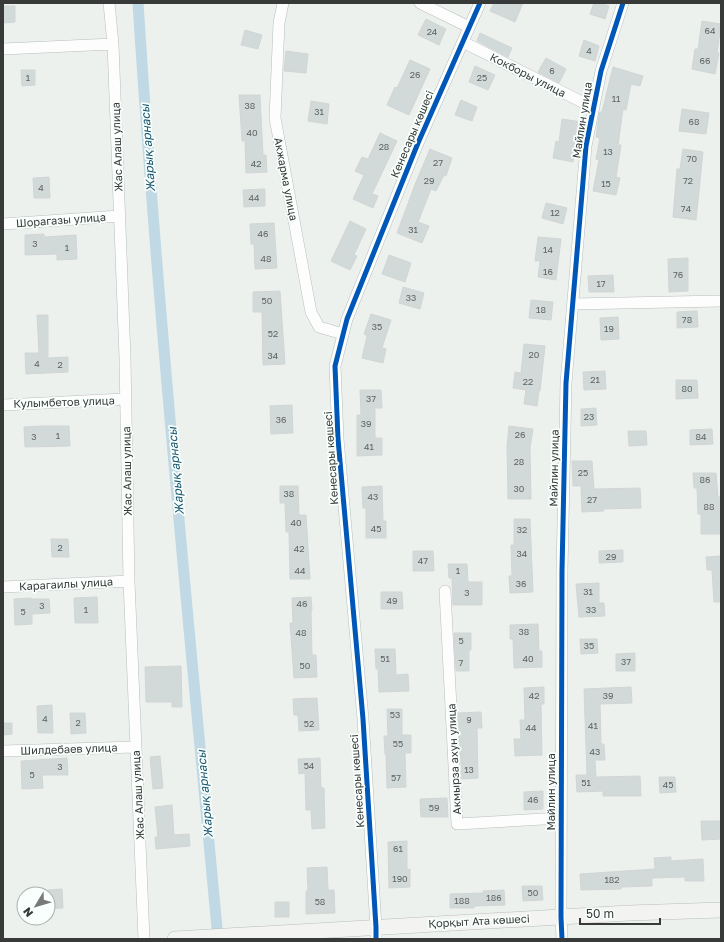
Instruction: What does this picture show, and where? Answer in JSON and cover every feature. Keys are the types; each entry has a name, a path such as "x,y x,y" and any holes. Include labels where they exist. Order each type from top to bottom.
{"main road":[{"name":"Қорқыт Ата көшесі","path":"174,939 238,935 376,933 561,916 721,910"}],"street":[{"name":"Жас Алаш улица","path":"109,3 113,44 120,216 126,400 129,581 144,939"},
{"name":"Акжарма улица","path":"283,3 279,23 274,118 311,312 319,327 343,334"},
{"path":"420,3 469,27"},
{"name":"Кенесары көшесі","path":"376,933 363,719 338,439 335,366 347,319 415,150 480,3"},
{"name":"Майлин улица","path":"562,939 562,571 565,399 586,146 601,70 623,3"},
{"name":"Кокборы улица","path":"462,42 594,108"},
{"path":"3,49 113,44"},
{"name":"Шорагазы улица","path":"3,224 120,216"},
{"path":"573,304 721,301"},
{"name":"Кулымбетов улица","path":"3,405 126,400"},
{"name":"Карагаилы улица","path":"3,587 129,581"},
{"name":"Акмырза ахун улица","path":"445,591 457,824 561,818"},
{"name":"Шилдебаев улица","path":"3,751 135,747"}],"building":[{"path":"494,3 523,3 515,22 490,11"},
{"path":"594,3 601,3 609,6 605,19 590,14"},
{"path":"3,6 15,6 15,22 3,23"},
{"path":"426,19 446,29 439,45 418,35"},
{"path":"702,21 721,24 717,53 719,53 715,74 692,69 695,49 698,49"},
{"path":"245,30 262,35 258,49 241,45"},
{"path":"480,33 512,48 508,57 477,41"},
{"path":"584,40 599,46 595,61 579,56"},
{"path":"286,51 308,54 306,73 284,71"},
{"path":"546,58 566,69 559,83 538,72"},
{"path":"410,60 430,69 409,115 387,105"},
{"path":"475,66 495,75 488,90 469,82"},
{"path":"613,67 643,76 640,86 631,84 626,110 623,109 618,145 621,145 616,177 620,178 616,195 593,191 599,160 596,159 600,138 596,137 599,115 600,112 602,112"},
{"path":"21,70 35,70 35,85 22,86"},
{"path":"239,95 260,95 263,155 266,155 267,172 246,173 245,141 242,141"},
{"path":"461,100 477,107 472,121 455,115"},
{"path":"311,101 329,104 327,124 308,121"},
{"path":"682,109 709,113 706,134 679,131"},
{"path":"562,119 582,122 579,142 577,142 573,162 553,158 556,141 559,142"},
{"path":"380,133 397,141 372,194 378,196 373,208 353,199 364,175 355,171 362,157 368,159"},
{"path":"430,149 452,158 446,176 444,175 436,191 431,189 418,222 429,226 422,243 397,233"},
{"path":"683,149 703,152 696,220 673,217 677,169 680,169"},
{"path":"49,177 50,198 34,198 33,178"},
{"path":"265,189 265,206 244,207 243,190"},
{"path":"546,203 567,208 563,224 542,218"},
{"path":"350,221 366,229 354,255 357,256 350,270 331,261"},
{"path":"274,223 277,268 255,269 254,244 251,244 250,224"},
{"path":"44,234 44,237 76,235 77,259 57,260 57,254 25,255 25,235"},
{"path":"538,237 561,239 556,280 538,277 540,261 535,261"},
{"path":"389,255 411,263 405,282 382,274"},
{"path":"688,258 688,291 669,292 668,259"},
{"path":"613,275 614,292 589,292 588,276"},
{"path":"403,287 424,293 420,309 399,303"},
{"path":"280,291 285,364 263,365 262,312 253,312 253,292"},
{"path":"531,300 553,302 551,320 529,318"},
{"path":"697,311 698,327 677,328 677,312"},
{"path":"371,314 391,320 382,348 386,349 383,363 362,358 367,336 364,334"},
{"path":"37,315 48,315 48,358 68,357 68,372 26,374 25,353 39,353"},
{"path":"618,317 619,339 601,340 600,318"},
{"path":"524,344 545,346 537,406 524,404 526,390 513,388 515,372 521,373"},
{"path":"605,371 606,389 584,390 583,372"},
{"path":"676,380 697,380 698,398 676,399"},
{"path":"360,390 381,390 382,408 375,408 375,438 382,438 382,455 357,456 357,415 361,415"},
{"path":"292,405 293,433 271,434 270,406"},
{"path":"596,408 597,425 581,426 581,409"},
{"path":"69,426 70,446 25,447 24,427"},
{"path":"509,426 533,429 530,448 531,499 508,499 507,446"},
{"path":"712,429 713,444 690,445 690,430"},
{"path":"628,431 646,431 647,445 629,446"},
{"path":"572,461 592,461 594,489 640,488 641,508 603,509 604,511 582,512 581,486 573,486"},
{"path":"693,473 716,473 718,497 721,497 721,534 701,534 701,514 698,514 697,488 694,488"},
{"path":"280,486 298,486 299,515 306,515 310,579 290,579 289,532 286,532 285,503 280,503"},
{"path":"382,486 383,521 386,521 386,538 366,538 366,508 363,508 362,487"},
{"path":"514,519 530,519 533,592 510,593 509,576 512,576 511,545 514,545"},
{"path":"51,539 68,539 69,557 52,557"},
{"path":"623,550 623,562 599,563 599,551"},
{"path":"413,551 433,551 434,571 413,571"},
{"path":"721,556 721,602 714,602 712,570 707,570 706,557"},
{"path":"448,564 467,564 468,582 482,582 482,605 453,605 452,578 449,578"},
{"path":"599,583 599,603 604,603 605,616 579,617 576,584"},
{"path":"381,592 402,592 403,609 381,609"},
{"path":"97,597 98,623 75,623 74,598"},
{"path":"311,597 312,655 316,655 317,677 294,678 290,623 293,623 292,598"},
{"path":"14,599 49,599 50,613 32,614 32,624 15,625"},
{"path":"538,624 539,651 542,651 542,667 514,668 513,639 510,639 510,625"},
{"path":"454,633 471,633 469,671 456,671"},
{"path":"580,639 597,639 598,653 581,654"},
{"path":"375,649 395,649 396,675 408,674 409,691 379,692"},
{"path":"635,653 635,671 616,671 616,654"},
{"path":"181,666 182,707 172,707 172,702 146,702 145,667"},
{"path":"544,687 544,704 541,704 542,755 515,756 514,739 521,739 520,720 525,720 524,688"},
{"path":"631,687 632,703 600,704 601,744 604,744 605,760 595,760 596,777 640,776 641,796 603,796 603,791 577,792 576,775 587,775 584,689"},
{"path":"317,698 319,730 299,731 298,715 294,715 293,699"},
{"path":"52,705 53,733 38,733 37,706"},
{"path":"387,709 402,709 402,735 411,735 411,753 405,753 406,787 387,788 384,736 388,736"},
{"path":"481,712 482,728 477,728 478,778 462,779 458,713"},
{"path":"70,713 85,713 86,733 71,734"},
{"path":"3,723 12,723 12,734 3,735"},
{"path":"160,756 163,788 153,789 150,757"},
{"path":"67,758 68,775 42,775 43,788 22,789 21,761"},
{"path":"320,758 321,788 324,788 325,828 312,829 311,810 306,810 305,773 299,774 298,759"},
{"path":"659,777 675,777 676,792 660,793"},
{"path":"543,791 543,809 524,810 524,792"},
{"path":"447,798 448,817 421,817 420,799"},
{"path":"172,805 174,835 189,834 190,846 156,849 155,837 158,837 155,807"},
{"path":"701,821 720,821 721,839 702,840"},
{"path":"407,841 407,870 410,869 410,887 389,888 388,842"},
{"path":"671,857 671,861 703,859 704,881 685,881 685,877 652,878 652,886 621,887 621,889 581,890 580,874 655,869 654,858"},
{"path":"327,867 328,890 334,890 335,913 306,914 306,891 308,891 307,868"},
{"path":"522,886 542,886 543,900 523,901"},
{"path":"56,889 62,889 63,908 56,908"},
{"path":"504,890 505,905 474,906 474,908 450,908 450,894 483,893 483,891"},
{"path":"275,902 289,902 289,917 275,917"}],"waterway":[{"name":"Жарық арнасы","path":"138,3 164,354 218,939"}],"cycle path":[{"path":"376,939 363,719 338,439 335,366 347,319 418,143 480,3"},
{"path":"562,939 562,571 566,383 586,146 601,71 623,3"}]}
